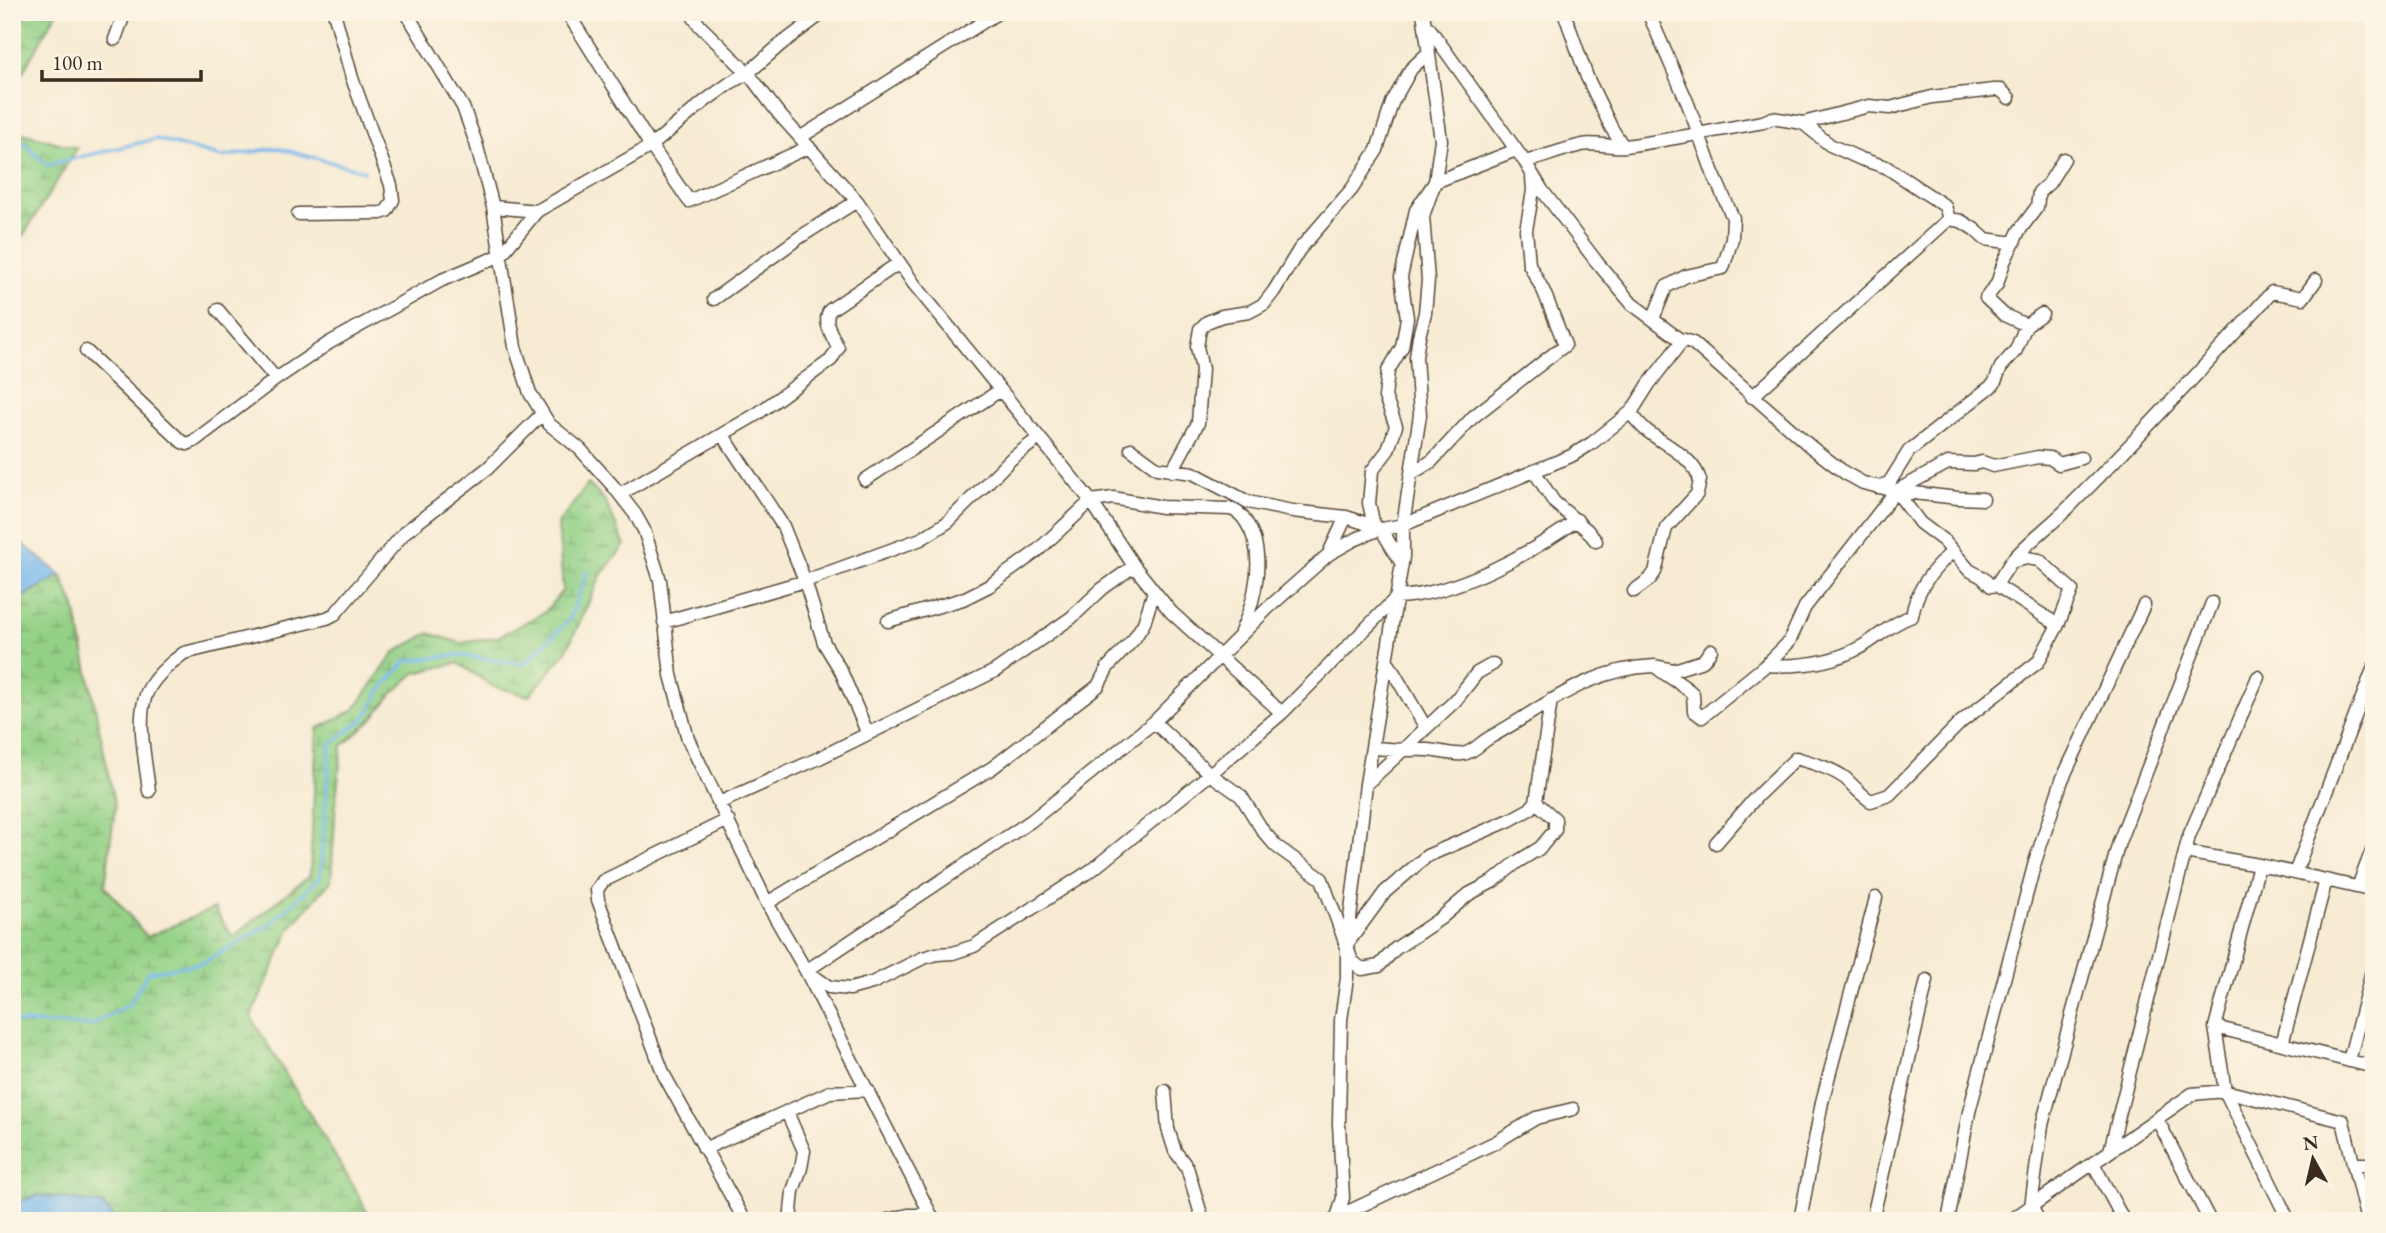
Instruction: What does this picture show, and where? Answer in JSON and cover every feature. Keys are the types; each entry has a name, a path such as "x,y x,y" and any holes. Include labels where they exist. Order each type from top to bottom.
{"street":[{"path":"115,39 125,12"},
{"path":"298,214 381,213 387,211 393,200 391,185 352,78 334,12"},
{"path":"406,12 463,107 476,143 493,207 515,347 530,393 550,424 594,463 635,514 653,555 660,580 667,654 688,739 767,903 806,971 932,1218"},
{"path":"690,12 700,26 748,74 779,114 857,201 899,263 999,391 1091,501 1134,566 1171,612 1282,713"},
{"path":"86,351 181,442 194,441 276,379 358,326 415,294 500,255 537,211 651,146 705,101 748,74 779,45 824,12"},
{"path":"571,14 651,146 690,201 805,142 999,12"},
{"path":"1564,12 1587,77 1623,146"},
{"path":"1648,12 1700,133 1732,218 1732,239 1723,268 1686,276 1666,287 1653,319"},
{"path":"1336,1219 1343,1198 1339,1124 1341,1020 1347,978 1347,944 1366,784 1402,565 1403,525 1420,415 1416,357 1425,313 1428,280 1423,216 1435,182 1441,140 1425,19"},
{"path":"1425,19 1542,190 1627,299 1682,341 1693,344 1752,397 1845,473 1876,488 1983,499"},
{"path":"1172,471 1198,423 1202,369 1197,347 1200,329 1222,316 1249,312 1264,304 1299,250 1352,189 1377,150 1392,103 1411,69 1429,52"},
{"path":"1528,167 1589,144 1623,146 1772,118 1803,123 1869,106 1900,107 1933,97 1994,90 2001,90 2009,98"},
{"path":"1803,123 1830,145 1886,167 1945,206 1948,219"},
{"path":"1402,565 1378,527 1369,503 1372,471 1388,450 1396,426 1385,397 1388,371 1402,347 1407,318 1401,277 1416,210 1435,182 1516,150"},
{"path":"2026,325 2004,314 1986,298 1997,284 2014,243 2037,207 2039,192 2049,183 2064,159"},
{"path":"1412,473 1432,461 1473,417 1565,345 1530,264 1526,230 1533,191 1528,167"},
{"path":"713,299 800,237 857,201"},
{"path":"493,207 537,211"},
{"path":"1948,219 1961,221 1984,239 2014,243"},
{"path":"1752,397 1948,219"},
{"path":"620,494 757,414 831,360 838,348 826,321 830,310 899,263"},
{"path":"1996,585 2022,548 2074,503 2173,403 2272,292 2303,298 2316,280"},
{"path":"218,310 276,379"},
{"path":"1876,488 1889,483 1909,451 1994,384 2001,367 2016,350 2026,325 2042,314"},
{"path":"1665,328 1672,354"},
{"path":"1131,449 1157,468 1193,473 1248,502 1292,511 1346,517 1378,527 1403,525 1573,455 1630,412 1682,341"},
{"path":"865,480 999,391"},
{"path":"1630,412 1647,430 1687,461 1700,480 1697,494 1666,528 1655,572 1634,591"},
{"path":"149,791 142,710 149,688 177,658 184,653 335,614 405,533 488,468 542,414"},
{"path":"723,435 780,519 805,581 824,643 841,671 867,733"},
{"path":"664,621 805,581 898,549 936,531 1011,458 1039,438"},
{"path":"1655,666 1682,682 1693,694 1693,711 1702,716 1766,665 1790,642 1805,607 1896,491 1948,463 1982,462 1993,466 2038,457 2050,458 2059,464 2081,458"},
{"path":"1534,471 1554,502 1577,520 1596,541"},
{"path":"1896,491 1920,523 1953,551 1969,570 2058,625"},
{"path":"888,621 963,599 989,586 1036,552 1091,501 1113,498 1162,507 1200,506 1237,510 1250,526 1253,535 1257,571 1251,607 1236,643"},
{"path":"1329,554 1346,517"},
{"path":"806,971 829,987 850,989 872,983 923,958 974,946 1094,869 1210,774 1282,713 1397,597 1419,596 1474,577 1533,549 1577,520"},
{"path":"806,971 1008,838 1154,722 1269,608 1329,554 1378,527"},
{"path":"1766,665 1791,666 1830,659 1861,646 1893,623 1912,616 1914,599 1953,551"},
{"path":"1716,843 1756,796 1796,758 1844,778 1871,802 1889,795 1961,722 2038,662 2058,625 2071,590 2039,560 2027,558 2011,562"},
{"path":"719,803 978,680 1011,661 1071,618 1101,589 1134,566"},
{"path":"767,903 992,768 1098,687 1108,667 1140,630 1154,591"},
{"path":"2039,1221 2031,1206 2042,1125 2119,842 2212,603"},
{"path":"1948,1221 1969,1112 2035,862 2062,780 2144,605"},
{"path":"1374,748 1463,754 1472,751 1484,740 1551,700 1612,671 1655,666 1674,670 1703,661 1711,650"},
{"path":"1387,661 1426,728"},
{"path":"1366,784 1455,701 1477,673 1493,664"},
{"path":"2295,873 2374,667"},
{"path":"2110,1151 2189,836 2258,677"},
{"path":"1347,944 1385,892 1427,856 1510,820 1530,809 1536,802 1551,700"},
{"path":"1154,722 1210,774 1241,796 1276,846 1322,879 1352,961 1363,969 1378,966 1395,949 1441,918 1469,894 1494,881 1540,848 1555,830 1555,820 1536,802"},
{"path":"728,821 603,881 597,890 617,956 664,1075 744,1221"},
{"path":"2358,887 2374,845"},
{"path":"2185,852 2259,865 2374,891"},
{"path":"2259,865 2215,1027 2225,1091 2289,1221"},
{"path":"2282,1044 2326,880"},
{"path":"1800,1221 1822,1102 1876,898"},
{"path":"2349,1060 2373,970"},
{"path":"1872,1221 1927,980"},
{"path":"2215,1027 2374,1067"},
{"path":"704,1149 835,1091 868,1090"},
{"path":"1165,1091 1168,1129 1175,1151 1187,1167 1203,1221"},
{"path":"2010,1221 2192,1094 2225,1091 2343,1121 2367,1221"},
{"path":"1336,1219 1496,1142 1536,1118 1573,1109"},
{"path":"787,1112 804,1151 793,1191 790,1221"},
{"path":"2157,1119 2210,1221"},
{"path":"2092,1163 2124,1221"},
{"path":"2353,1164 2374,1164"},
{"path":"884,1221 908,1215 932,1218"}],"green space":[{"path":"12,12 57,12 12,91"},
{"path":"12,130 77,148 23,236 12,233"},
{"path":"588,484 604,499 625,545 601,575 566,652 529,696 492,686 458,663 415,673 393,693 371,720 342,746 331,881 291,927 251,1017 361,1199 370,1221 117,1221 102,1204 39,1195 12,1204 12,603 61,575 75,607 115,807 105,886 147,937 214,908 233,937 310,875 317,729 354,710 395,652 429,633 461,643 498,637 545,612 563,590 558,524"}],"water":[{"path":"12,535 61,575 12,603"},
{"path":"39,1195 102,1204 117,1221 12,1221 12,1204"}],"waterway":[{"path":"12,132 47,165 156,139 222,157 277,148 365,171"},
{"path":"12,1022 90,1026 129,1005 148,972 203,963 272,923 320,877 330,744 365,718 380,691 406,661 458,655 524,664 569,620 587,572"}]}
